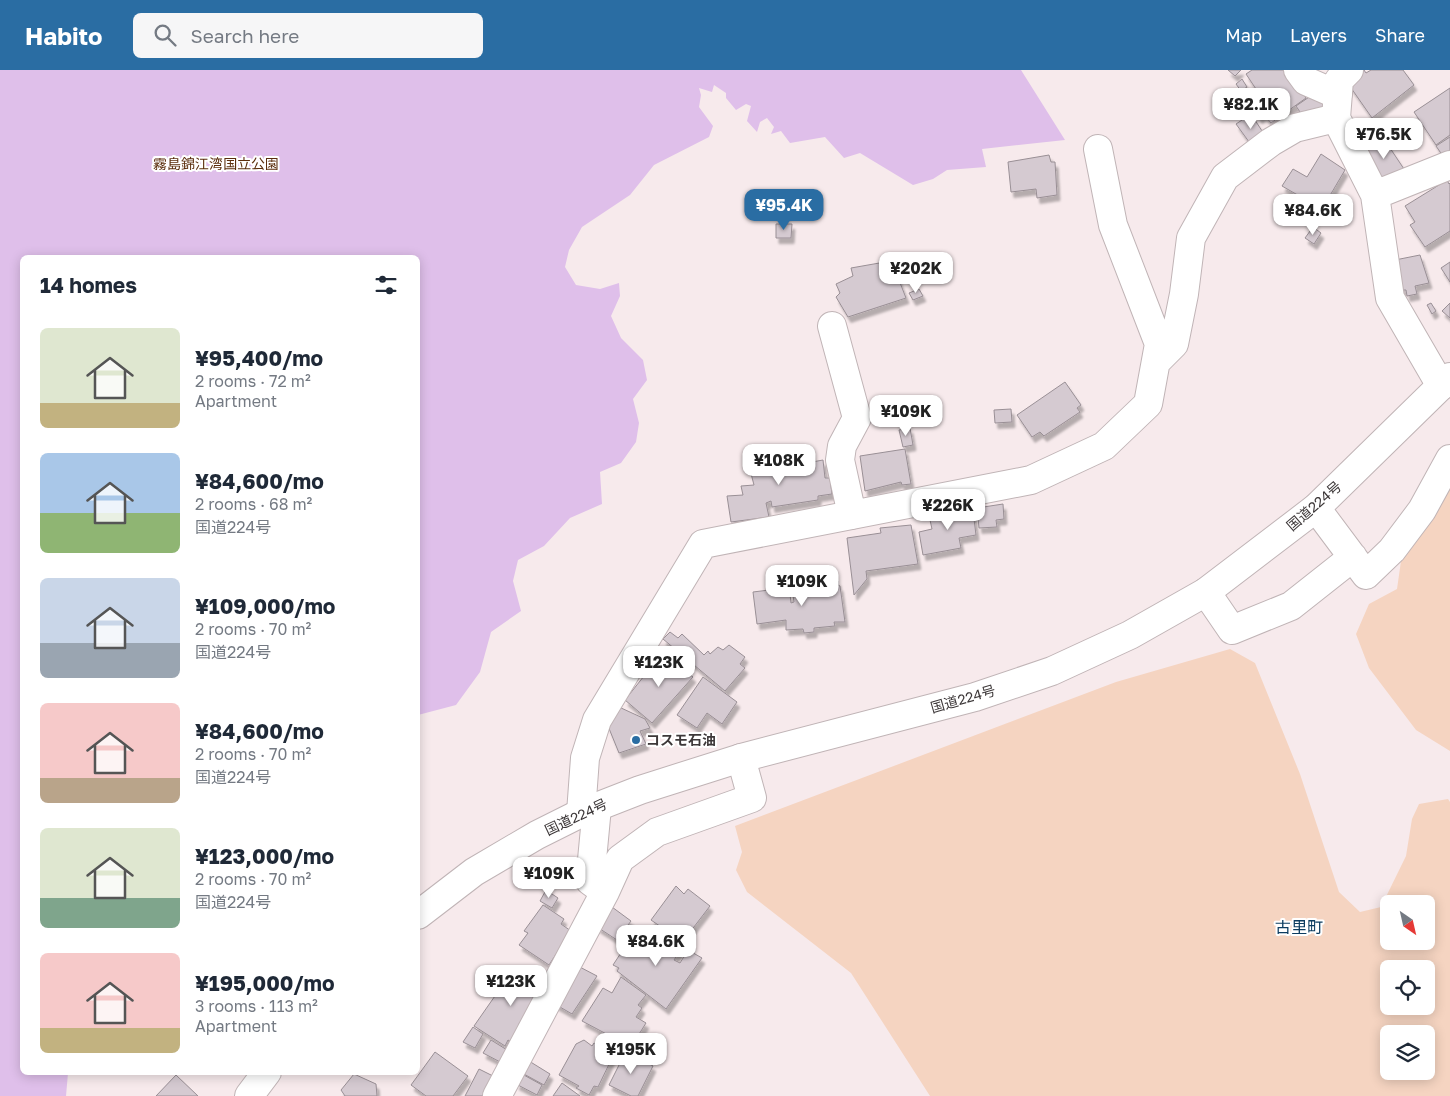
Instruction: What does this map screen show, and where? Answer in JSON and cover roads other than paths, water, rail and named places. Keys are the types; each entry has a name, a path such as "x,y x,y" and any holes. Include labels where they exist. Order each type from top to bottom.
{"main road":[{"path":"1298,70 1306,81 1337,107 1375,195 1390,298 1446,382"},
{"path":"1337,107 1339,80 1349,70"},
{"path":"1156,363 1174,344 1184,294 1191,238 1225,177 1270,142 1337,107"},
{"path":"605,892 590,881 589,810 585,758 597,720 703,544 1031,480 1104,446 1148,404 1159,344 1113,226 1098,149"},
{"path":"1375,195 1450,164"},
{"path":"832,326 857,418 842,446 840,460 852,515"},
{"name":"国道224号","path":"420,913 474,872 537,836 589,810 640,790 741,758 975,697 1052,671 1130,635 1206,592 1316,508 1446,382"},
{"path":"1316,508 1366,575 1392,550 1422,510 1450,460"},
{"path":"1206,592 1232,630 1291,606 1353,557"},
{"path":"497,1096 605,892 620,859 657,832 752,798 741,758"},
{"path":"249,1096 265,1075"}],"place":[{"name":"コスモ石油","path":"636,740"}],"district":[{"name":"古里町","path":"1299,927"}],"park label":[{"name":"霧島錦江湾国立公園","path":"216,164"}]}
